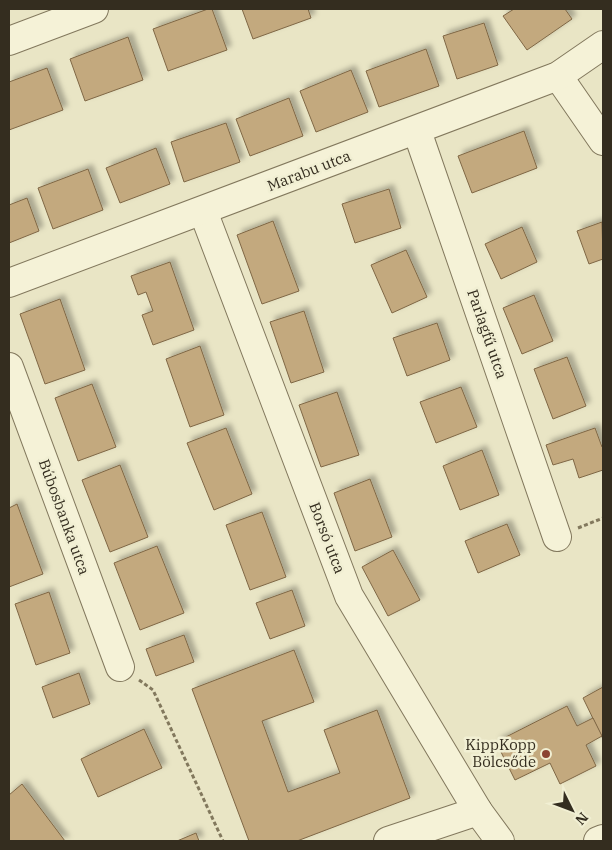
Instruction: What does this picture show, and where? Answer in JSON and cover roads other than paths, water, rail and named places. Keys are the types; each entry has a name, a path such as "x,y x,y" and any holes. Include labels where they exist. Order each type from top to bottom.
{"street":[{"path":"9,41 94,9"},
{"name":"Marabu utca","path":"9,283 417,131 558,76 603,45"},
{"path":"558,76 603,140"},
{"name":"Parlagfű utca","path":"417,131 557,537"},
{"name":"Borsó utca","path":"203,211 349,596 478,811 500,841"},
{"name":"Búbosbanka utca","path":"9,367 120,667"},
{"path":"388,841 478,811"},
{"path":"598,841 603,839"}],"place":[{"name":"KippKopp Bölcsőde","path":"546,754"}]}
